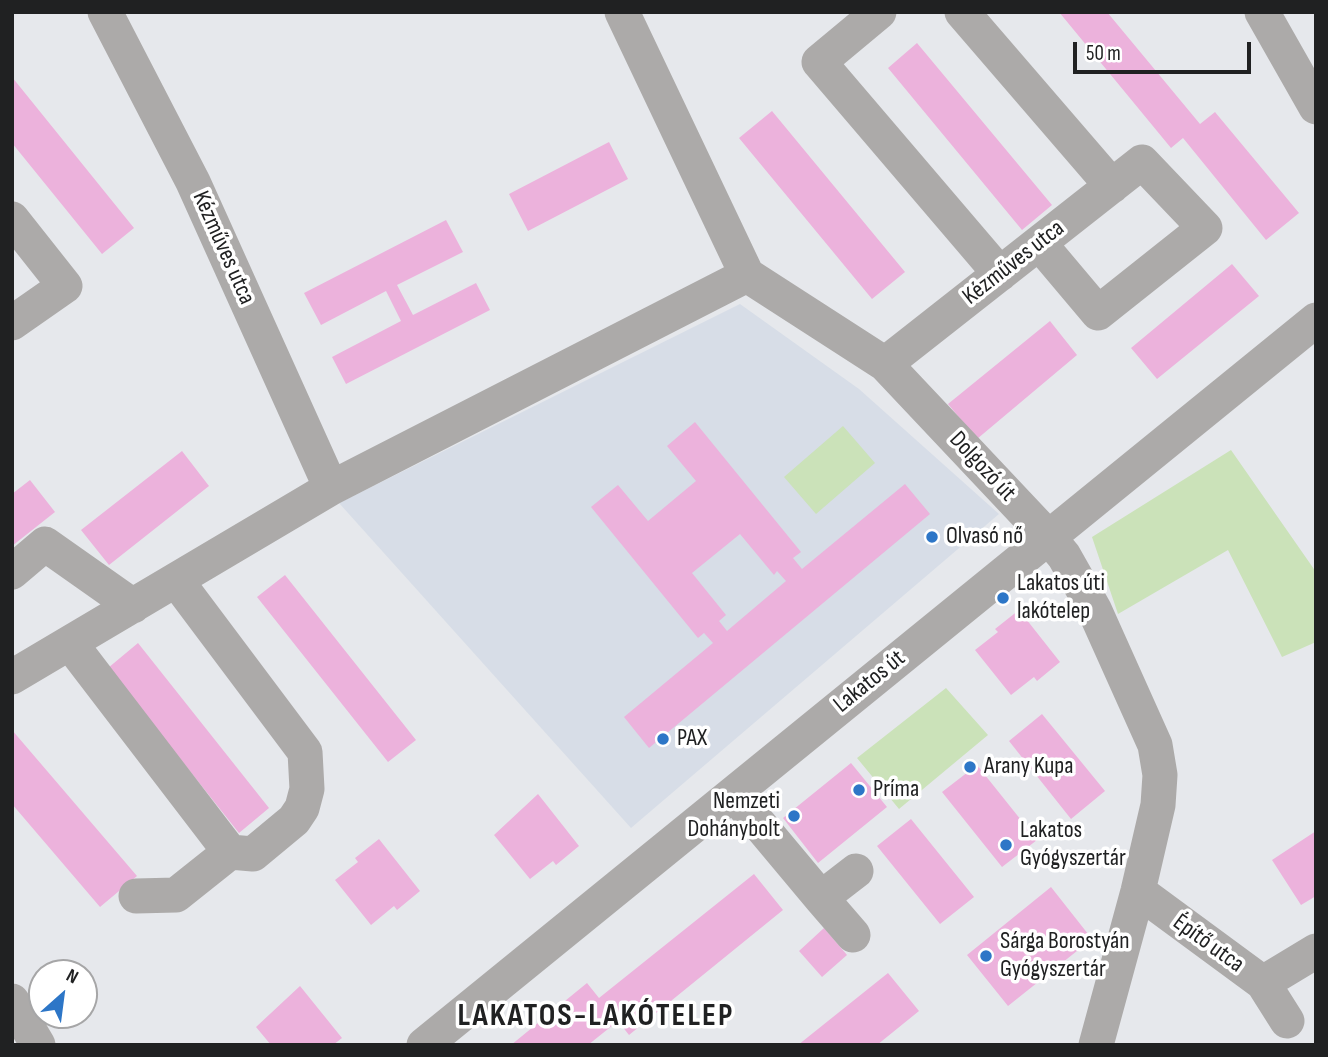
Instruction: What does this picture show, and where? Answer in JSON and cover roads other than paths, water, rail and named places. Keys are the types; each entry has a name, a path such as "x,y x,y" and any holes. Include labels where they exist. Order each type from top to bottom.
{"street":[{"name":"Kézműves utca","path":"105,12 193,182 331,488"},
{"path":"12,677 331,488 747,275 622,12"},
{"path":"879,12 819,62 1000,274"},
{"path":"962,12 1112,186"},
{"path":"1262,12 1316,107"},
{"name":"Kézműves utca","path":"885,364 1142,162 1205,228 1098,313 1039,243"},
{"path":"12,219 65,286 12,323"},
{"name":"Dolgozó út","path":"747,275 885,364 1049,538 1064,556 1094,609 1155,745 1160,775 1158,805 1138,891 1096,1045"},
{"name":"Lakatos út","path":"424,1045 1316,320"},
{"path":"12,572 45,544 133,606"},
{"path":"70,643 230,852 253,855 294,820 307,789 308,768 305,752 176,580"},
{"path":"734,794 853,935"},
{"path":"136,896 176,895 230,852"},
{"path":"821,898 856,871"},
{"name":"Építő utca","path":"1138,891 1263,983 1316,951"},
{"path":"1263,983 1287,1021"},
{"path":"12,1001 38,1045"}],"place":[{"name":"Olvasó nő","path":"932,537"},
{"name":"Lakatos úti lakótelep","path":"1003,598"},
{"name":"PAX","path":"663,739"},
{"name":"Arany Kupa","path":"970,767"},
{"name":"Príma","path":"859,790"},
{"name":"Nemzeti Dohánybolt","path":"794,816"},
{"name":"Lakatos Gyógyszertár","path":"1006,845"},
{"name":"Sárga Borostyán Gyógyszertár","path":"986,956"}],"district":[{"name":"LAKATOS-LAKÓTELEP","path":"596,1017"}]}
